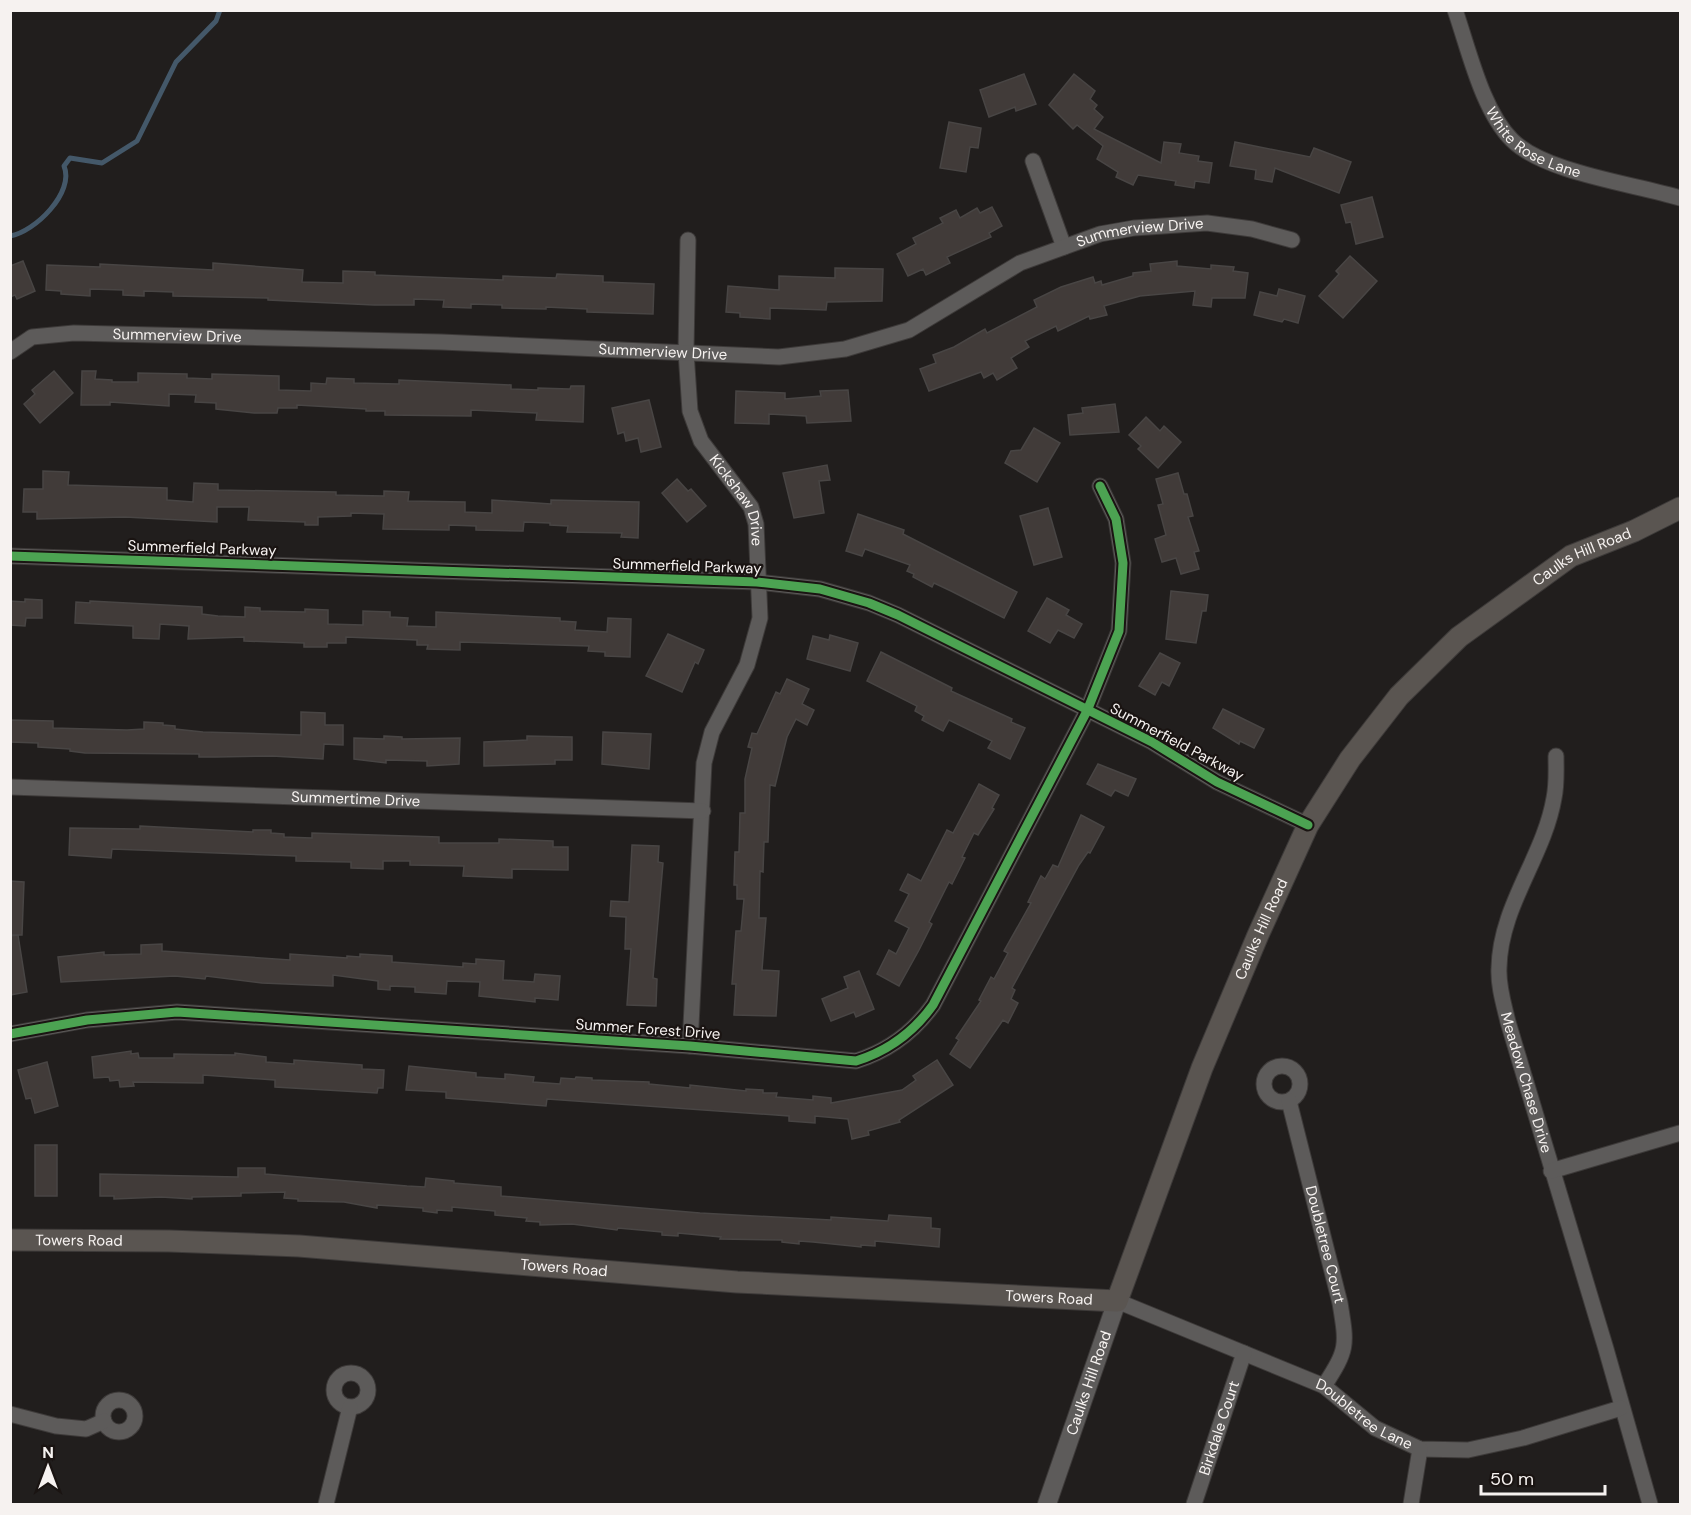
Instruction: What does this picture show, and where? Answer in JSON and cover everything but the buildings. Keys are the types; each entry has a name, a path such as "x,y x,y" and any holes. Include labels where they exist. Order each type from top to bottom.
{"main road":[{"name":"Caulks Hill Road","path":"1117,1301 1202,1068 1258,935 1308,825 1350,759 1399,696 1459,637 1571,556 1634,531 1680,508"},
{"name":"Towers Road","path":"10,1240 169,1240 299,1246 737,1281 1117,1301"}],"street":[{"name":"White Rose Lane","path":"1455,10 1479,82 1501,126 1513,141 1527,152 1566,168 1680,198"},
{"path":"1034,161 1064,247"},
{"name":"Summerview Drive","path":"10,352 32,337 74,333 441,342 779,357 845,349 909,330 1020,263 1100,234 1134,228 1207,223 1252,229 1292,240"},
{"name":"Kickshaw Drive","path":"688,240 686,352 690,411 701,441 751,507 756,524 760,618 747,665 712,732 705,763 690,1046"},
{"name":"Summer Forest Drive","path":"10,1034 98,1018 177,1012 690,1046 856,1061 874,1056 913,1031 933,1005 1087,711 1119,631 1123,562 1116,519 1100,486"},
{"name":"Summerfield Parkway","path":"10,556 757,582 820,589 868,603 924,627 1152,742 1217,782 1308,825"},
{"name":"Meadow Chase Drive","path":"1556,756 1554,799 1545,828 1510,911 1499,969 1508,1022 1650,1504"},
{"name":"Summertime Drive","path":"10,787 703,811"},
{"name":"Doubletree Court","path":"1289,1101 1340,1303 1346,1336 1343,1356 1324,1386"},
{"path":"1551,1171 1680,1133"},
{"name":"Doubletree Lane","path":"1117,1301 1324,1386 1375,1428 1420,1449 1468,1450 1523,1438 1621,1408"},
{"name":"Caulks Hill Road","path":"1047,1504 1117,1301"},
{"name":"Birkdale Court","path":"1194,1504 1244,1353"},
{"path":"326,1504 350,1407"},
{"path":"10,1413 57,1426 86,1429 104,1421"},
{"path":"1411,1504 1420,1449"}],"waterway":[{"path":"10,236 31,227 51,209 64,187 66,176 64,166 70,158 102,163 137,141 176,62 216,21 220,10"}],"cycle path":[{"path":"10,1034 87,1020 177,1012 690,1046 856,1061 879,1052 899,1040 933,1005 1087,711 1119,631 1123,563 1116,519 1100,486"},
{"path":"10,556 757,582 820,589 869,603 898,615 1152,742 1217,782 1308,825"}]}
